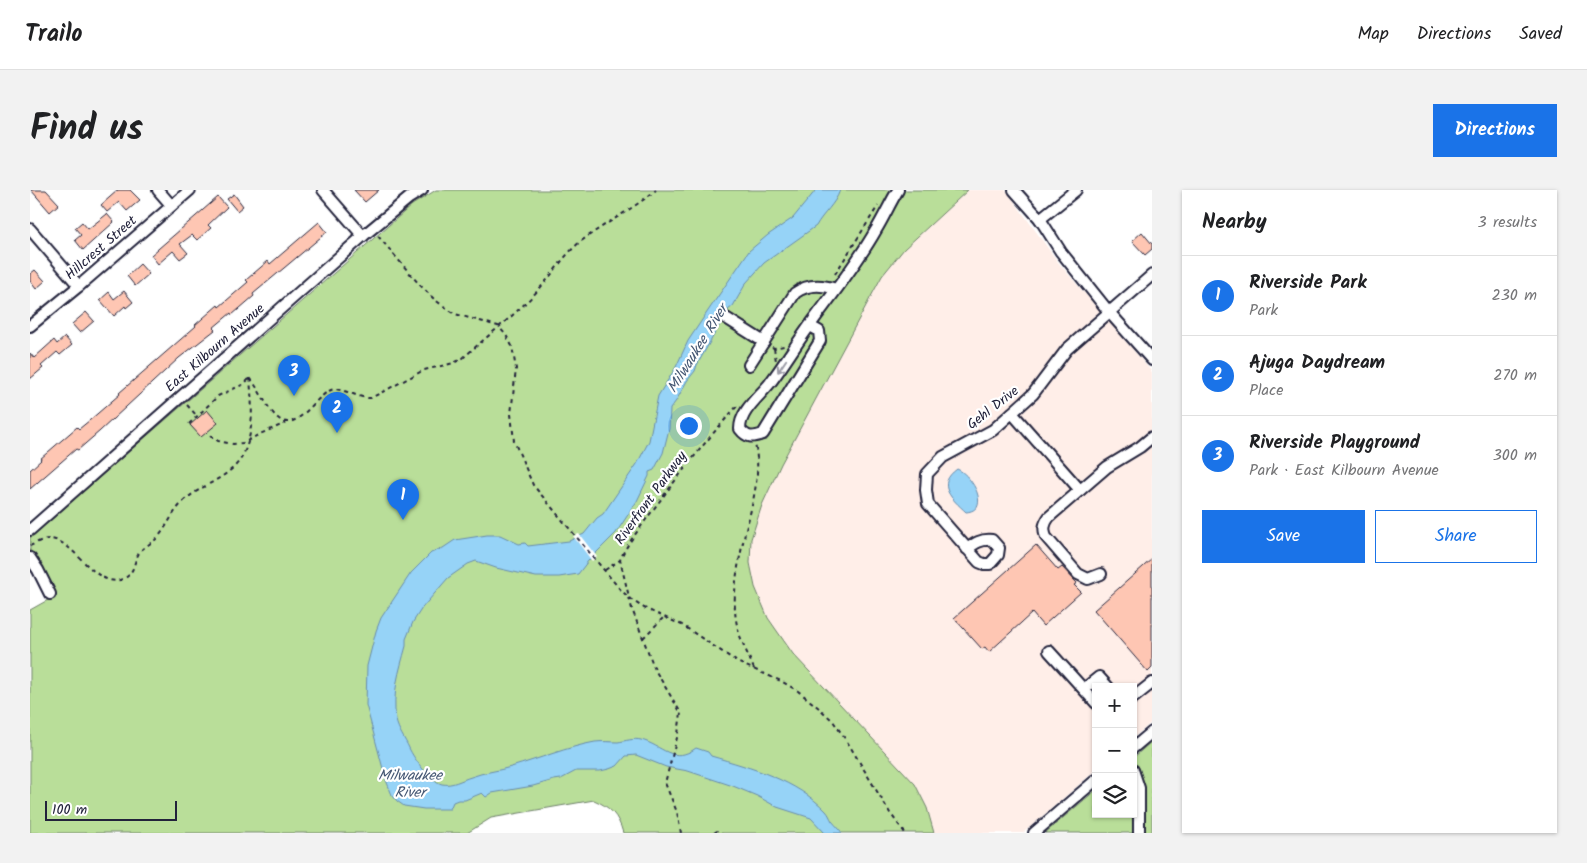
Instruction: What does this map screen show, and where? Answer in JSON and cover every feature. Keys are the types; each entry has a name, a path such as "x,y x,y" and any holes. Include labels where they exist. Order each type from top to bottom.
{"street":[{"path":"158,190 171,205"},
{"name":"Hillcrest Street","path":"30,326 190,190"},
{"path":"323,190 363,236"},
{"name":"East Kilbourn Avenue","path":"30,530 372,228 422,190"},
{"path":"810,326 819,331 820,341 768,427 762,434 754,438 745,435 740,429 740,422 744,413 774,378 810,326 832,288 876,231 898,190"},
{"path":"1014,190 1040,220 1060,252 1109,312 1151,357"},
{"path":"1040,220 1076,190"},
{"path":"30,229 79,286"},
{"name":"Gehl Drive","path":"967,549 928,504 926,490 927,474 943,457 993,430 1033,394 1067,349 1152,275"},
{"path":"749,366 795,293 812,286 832,288"},
{"path":"726,318 764,342"},
{"path":"1012,413 1080,490"},
{"path":"1101,574 1093,578 1083,578 1050,543 1044,532 1046,522 1049,517 1107,467 1140,447 1152,437"},
{"path":"30,558 50,594"},
{"path":"1049,651 1092,698"},
{"path":"1084,689 1099,676 1105,683"},
{"path":"1137,695 1152,683"},
{"path":"1137,743 1152,732"},
{"path":"1134,773 1139,788 1139,833"},
{"path":"1034,833 1092,783"}],"path":[{"path":"210,435 218,441 233,444 242,443 298,419 331,390 340,389 362,398 371,398 424,370 454,363 463,358 540,288 570,252 582,241 627,212 656,190"},
{"path":"832,288 868,220 878,206"},
{"path":"372,228 419,284 435,300 455,314 498,326 506,335 512,346 516,369 511,414 514,441 533,485 619,588 630,599 644,608 682,625 739,663 798,691 833,721 890,813 905,833"},
{"path":"250,378 272,412 279,420 287,423"},
{"path":"189,424 218,396 244,384 250,378"},
{"path":"30,546 51,539 62,543 90,568 105,578 116,580 125,578 131,572 138,555 156,539 183,503 193,494 234,467 241,458 248,440 253,418 250,378"},
{"path":"180,397 197,416"},
{"name":"Riverfront Parkway","path":"681,833 677,812 665,784 678,734 681,713 655,670 632,609 621,571 620,560 626,547 702,446 741,402"},
{"path":"754,438 757,452 756,485 738,568 736,618 739,633 754,669"},
{"path":"604,570 620,560"},
{"path":"643,638 664,617"},
{"path":"714,833 719,833"}],"shaded area":[{"path":"968,190 1006,190 1058,262 1152,372 1152,722 1137,735 1137,683 1092,683 1092,773 1023,833 934,833 927,808 793,654 768,618 755,587 750,563 751,539 762,505 781,464 882,276 904,249"}],"green space":[{"path":"436,190 968,190 904,249 882,276 781,464 762,505 751,539 750,563 755,587 768,618 793,654 915,784 927,808 934,833 623,833 619,821 613,812 594,800 491,818 467,833 30,833 30,610 55,596 41,566 30,550 30,538 412,205"},
{"path":"1152,741 1152,833 1045,833 1092,793 1092,818 1137,818 1137,754"}],"water":[{"name":"Milwaukee River","path":"816,190 840,190 816,226 764,263 746,283 733,306 728,310 695,371 670,409 669,429 663,453 654,470 649,472 649,476 637,501 616,533 588,561 578,574 559,577 536,577 496,568 476,561 468,564 448,578 422,608 413,622 406,639 397,682 395,710 398,727 415,758 432,779 442,784 453,783 476,775 511,767 584,744 638,739 674,754 681,755 696,748 708,752 711,756 773,776 814,800 827,812 842,833 825,833 811,818 777,807 733,786 688,771 666,767 636,755 626,756 617,766 609,769 576,771 561,779 492,793 486,797 482,793 465,800 453,802 450,809 424,809 404,806 392,795 386,780 366,705 367,666 381,618 411,573 431,553 455,540 500,535 519,544 525,543 528,546 569,541 584,534 597,518 603,514 637,464 649,441 658,396 676,367 688,341 708,311 749,251 793,218"},
{"path":"957,469 963,472 977,492 978,505 974,510 966,512 948,492 947,481 950,475"}],"pier":[{"path":"579,534 597,557 592,561 573,536"}],"building":[{"path":"31,190 46,190 59,204 50,212"},
{"path":"118,190 130,190 140,200 127,211 119,202 107,212 101,205"},
{"path":"354,190 379,190 365,202"},
{"path":"234,194 243,206 237,211 227,199"},
{"path":"218,197 227,207 208,225 211,228 197,240 192,235 180,244 188,253 180,259 173,251 158,264 151,255"},
{"path":"107,214 114,222 83,250 75,240 81,235 75,228 82,222 88,229"},
{"path":"319,222 327,232 253,294 254,296 232,315 231,313 213,328 215,330 179,358 100,431 30,489 30,470 40,459 77,427 79,429 120,394 195,325 248,282 246,280 268,261 270,264"},
{"path":"1142,232 1152,244 1152,249 1145,255 1132,241"},
{"path":"140,264 149,274 135,286 127,276"},
{"path":"35,270 45,281 36,289 30,281 30,274"},
{"path":"124,291 133,302 126,308 125,306 114,316 100,300 109,292 114,299"},
{"path":"86,312 94,321 80,333 72,324"},
{"path":"65,337 72,345 60,355 57,352 30,379 30,353 34,358 54,340 57,344"},
{"path":"207,410 218,423 201,437 190,425"},
{"path":"1036,545 1058,570 1062,567 1077,583 1074,585 1081,592 1043,626 1032,613 989,652 985,647 982,649 954,618"},
{"path":"1152,559 1152,668 1148,672 1094,610"}],"place":[{"name":"Riverside Playground","path":"294,396"},
{"name":"Ajuga Daydream","path":"337,433"},
{"name":"Riverside Park","path":"403,520"}]}
